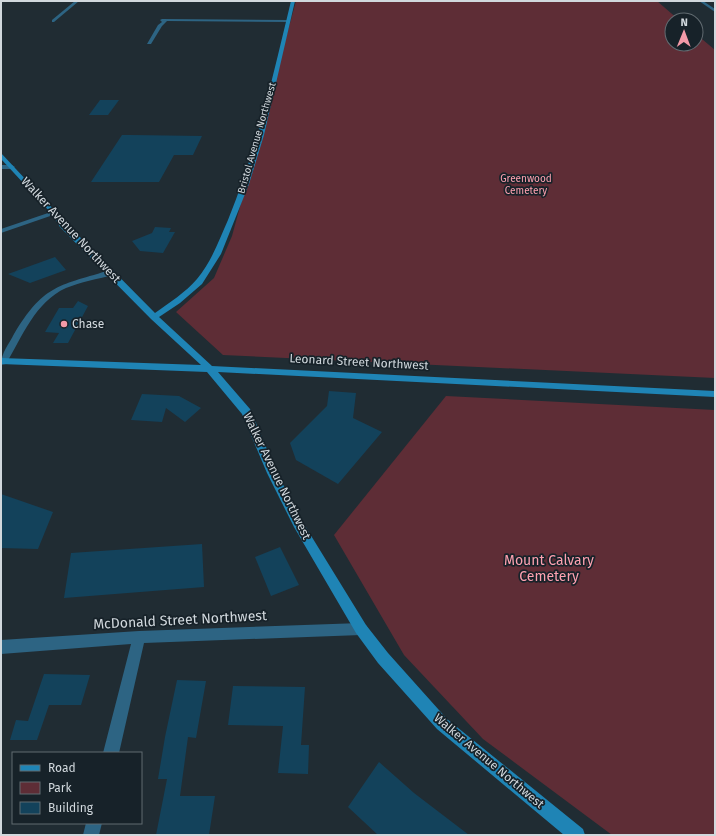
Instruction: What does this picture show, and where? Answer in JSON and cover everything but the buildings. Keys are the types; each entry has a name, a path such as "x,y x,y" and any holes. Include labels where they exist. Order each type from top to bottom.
{"main road":[{"name":"Bristol Avenue Northwest","path":"154,317 177,301 199,282 217,254 246,184 261,135 293,1"},
{"name":"Walker Avenue Northwest","path":"1,155 54,213 63,225 154,317 210,369 246,412 272,473 295,519 361,629 383,658 442,724 577,835"},
{"name":"Leonard Street Northwest","path":"2,362 291,372 715,394"}],"street":[{"path":"53,21 77,1"},
{"path":"701,1 715,11"},
{"path":"149,43 160,25 165,22 162,20 288,21"},
{"path":"1,167 12,167"},
{"path":"1,231 54,213"},
{"path":"2,362 25,324 49,295 65,286 110,273"},
{"name":"McDonald Street Northwest","path":"1,647 139,637 361,629"},
{"path":"111,752 139,637"},
{"path":"91,835 94,824"}],"green space":[{"name":"Greenwood Cemetery","path":"296,1 657,1 670,12 664,12 664,52 704,52 704,41 715,50 715,378 223,355 176,312 214,278 232,236"},
{"name":"Mount Calvary Cemetery","path":"446,396 715,410 715,835 612,835 483,739 404,655 334,535"}],"place":[{"name":"Chase","path":"64,324"}]}
